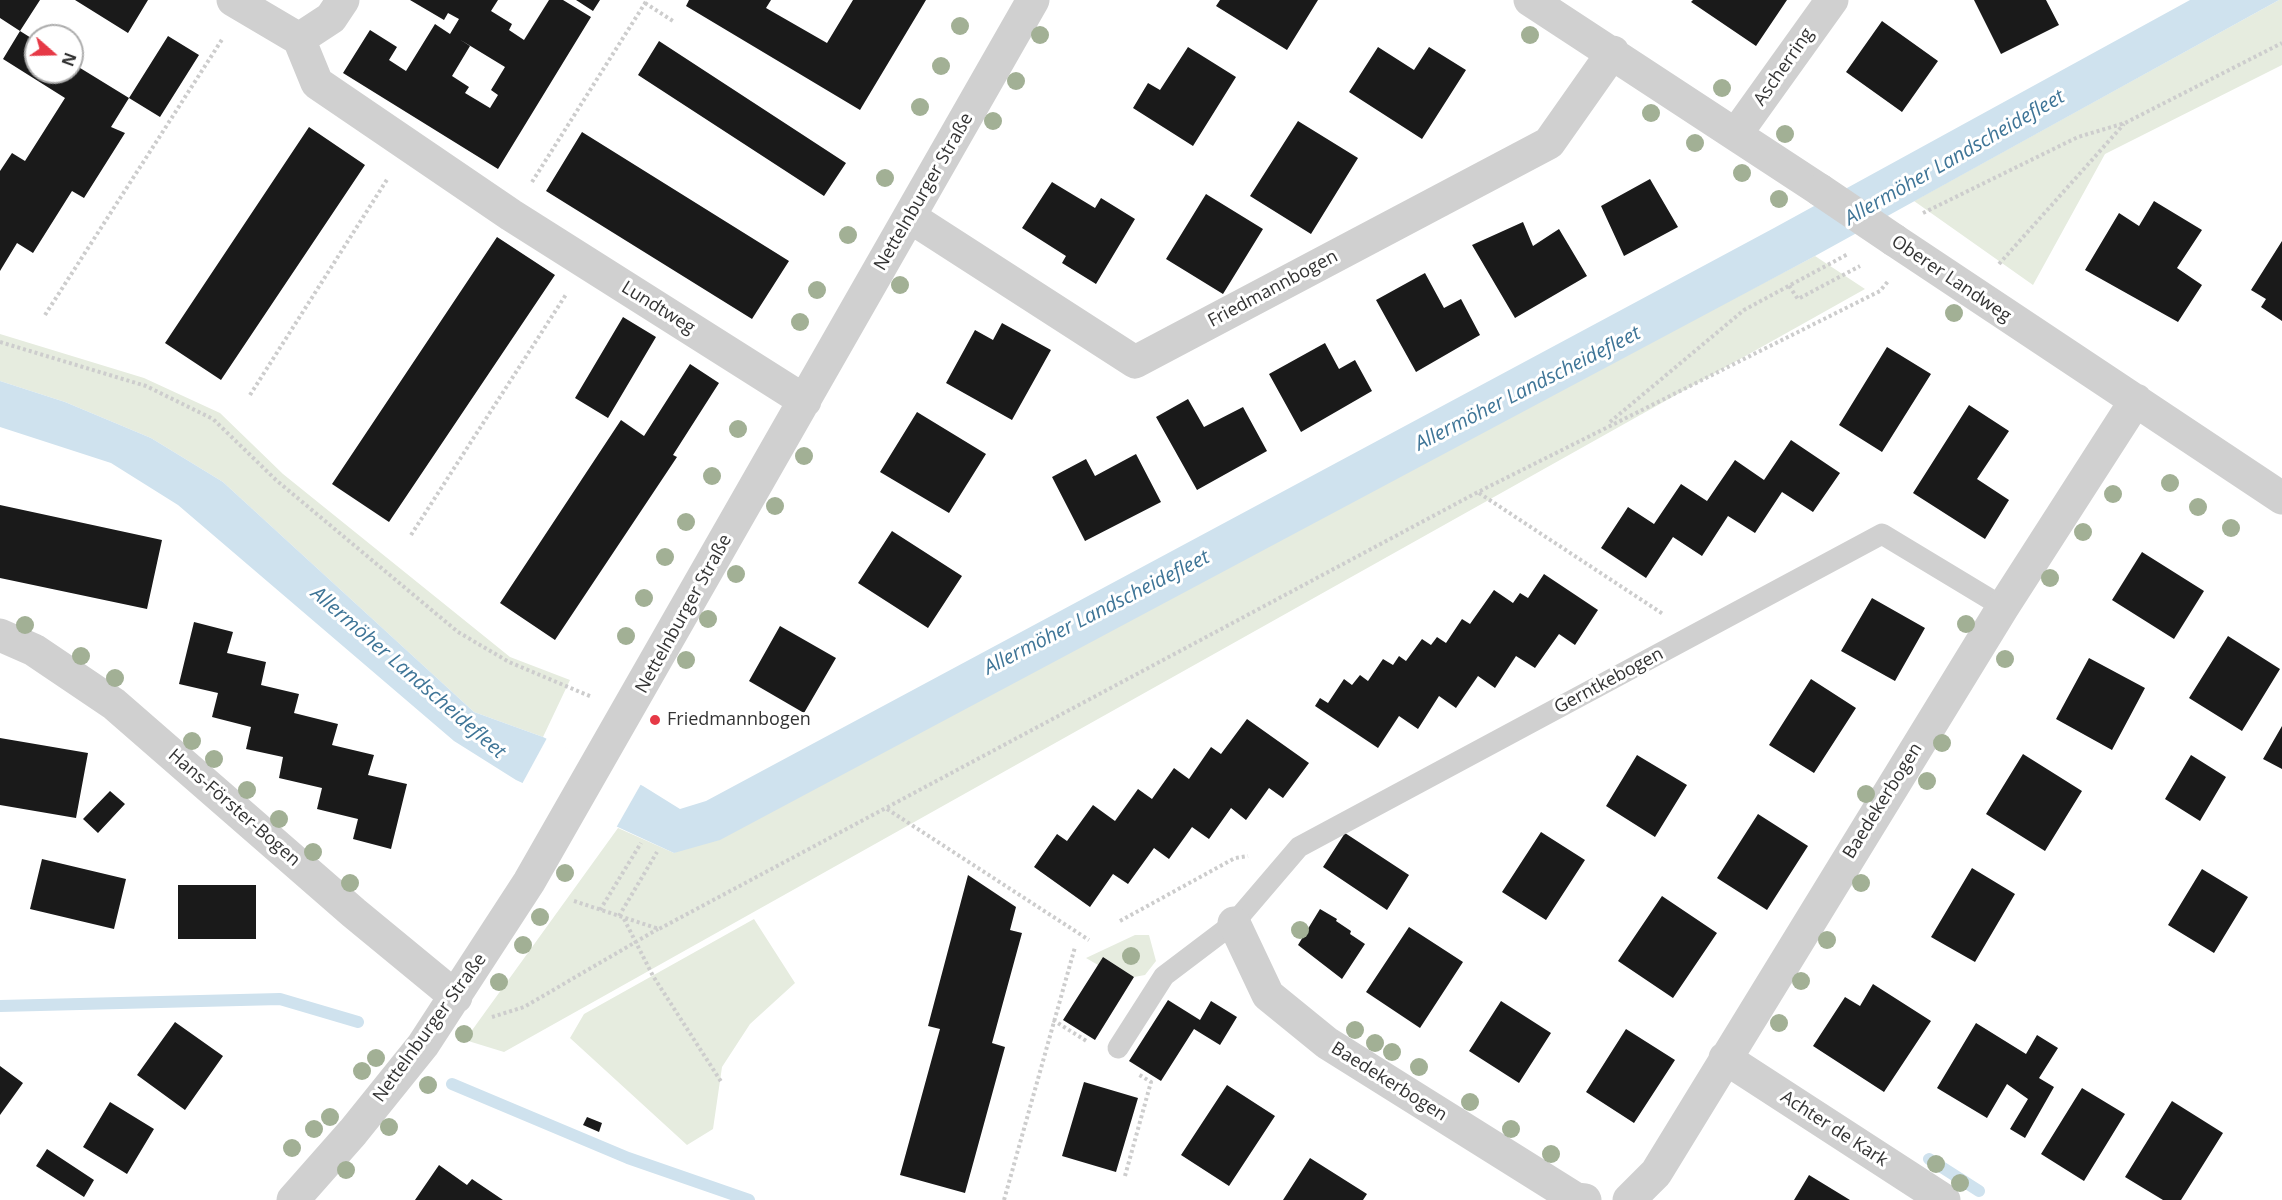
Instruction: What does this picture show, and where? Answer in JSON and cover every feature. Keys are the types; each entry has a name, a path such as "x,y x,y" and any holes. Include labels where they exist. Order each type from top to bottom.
{"street":[{"path":"238,3 299,39 331,18 343,0"},
{"name":"Nettelnburger Straße","path":"293,1200 398,1078 456,996 573,808 1033,0"},
{"name":"Oberer Landweg","path":"1530,0 1613,52 1821,190 1972,294 2282,498"},
{"name":"Ascherring","path":"1736,134 1832,0"},
{"name":"Lundtweg","path":"299,39 317,83 511,215 805,401"},
{"name":"Friedmannbogen","path":"910,217 1135,362 1549,143 1613,52"},
{"name":"Baedekerbogen","path":"1629,1200 1656,1173 2003,607 2136,400"},
{"name":"Hans-Förster-Bogen","path":"0,635 34,650 114,704 354,913 456,996"},
{"name":"Baedekerbogen","path":"1234,923 1268,995 1327,1043 1576,1199 1585,1200"},
{"name":"Achter de Kark","path":"1725,1058 1944,1200"}],"lane":[{"name":"Gerntkebogen","path":"1118,1048 1164,976 1234,923 1299,847 1882,534 2003,607"}],"path":[{"path":"511,215 646,1 673,21"},
{"path":"45,315 238,3"},
{"path":"1972,294 2125,123 2282,43"},
{"path":"250,395 410,145"},
{"path":"492,1017 524,1007 659,929 1478,492 1605,426 1880,291 1903,246"},
{"path":"411,535 586,263"},
{"path":"1789,286 1798,299 1860,266"},
{"path":"0,342 146,386 213,419 276,480 458,632 509,662 628,713"},
{"path":"1478,492 1694,635"},
{"path":"887,809 1089,940"},
{"path":"600,910 641,843"},
{"path":"1120,921 1235,858 1299,847"},
{"path":"621,917 657,852"},
{"path":"574,901 659,929"},
{"path":"621,917 637,942 653,976 722,1083"},
{"path":"1004,1200 1075,947"},
{"path":"1053,1020 1092,1045"},
{"path":"1125,1176 1151,1082 1131,1070"}],"shaded area":[{"path":"2282,0 2282,65 2105,154 2033,285 1914,201"},
{"path":"1815,256 1865,289 504,1052 465,1040 618,828 674,853"},
{"path":"0,334 144,378 220,413 283,474 510,657 570,680 543,737 474,712 223,482 151,438 65,402 0,381"},
{"path":"754,919 795,983 750,1024 722,1067 713,1129 687,1145 570,1038 584,1014"},
{"path":"1135,935 1149,935 1156,961 1145,975 1134,977 1103,957 1098,965 1086,958"}],"water":[{"name":"Allermöher Landscheidefleet","path":"2190,0 2279,0 1815,256 720,840 674,853 516,780 454,741 178,505 111,463 0,427 0,381 65,402 151,438 223,482 474,712 543,737 643,786 680,809 706,801 1774,228"}],"pier":[{"path":"547,738 641,784 616,828 522,784"}],"building":[{"path":"0,0 40,0 20,31 0,18"},
{"path":"75,0 148,0 128,33"},
{"path":"410,0 498,0 491,11 512,24 509,30 524,40 549,0 563,0 591,17 498,169 343,73 370,30 397,47 389,60 406,71 435,24 450,34 459,19 448,13 444,20","holes":["459,39 505,67 491,90 498,95 490,108 465,93 469,87 452,76 470,46"]},
{"path":"576,0 600,0 593,11"},
{"path":"689,0 771,0 766,8 827,43 853,0 926,0 860,110 686,6"},
{"path":"1220,0 1318,0 1287,50 1216,6"},
{"path":"1693,0 1787,0 1756,46 1691,2"},
{"path":"1974,0 2046,0 2059,25 2001,54"},
{"path":"1882,21 1938,61 1902,112 1846,72"},
{"path":"20,31 24,34 24,72 3,59"},
{"path":"168,36 199,55 160,117 129,98"},
{"path":"659,41 846,163 824,196 638,75"},
{"path":"1188,47 1236,77 1193,146 1133,108 1148,83 1160,90"},
{"path":"1378,47 1414,70 1429,47 1466,70 1422,139 1349,92"},
{"path":"84,70 129,98 111,127 125,133 84,198 72,191 33,253 17,243 0,271 0,171 12,153 25,161 65,98 43,84 84,84"},
{"path":"1298,121 1358,158 1311,234 1250,196"},
{"path":"309,127 365,165 221,380 165,343"},
{"path":"582,132 789,261 752,319 546,191"},
{"path":"1650,179 1678,227 1624,256 1601,206"},
{"path":"1052,182 1095,208 1101,198 1135,219 1096,284 1062,263 1066,256 1022,228"},
{"path":"1206,194 1263,229 1223,294 1166,259"},
{"path":"2154,201 2202,230 2177,268 2202,285 2178,322 2085,270 2119,213 2139,226"},
{"path":"1523,222 1533,246 1559,229 1587,276 1515,318 1472,245"},
{"path":"497,237 555,275 389,522 332,484"},
{"path":"2282,241 2282,321 2261,307 2266,299 2251,290"},
{"path":"1425,273 1444,308 1461,299 1480,335 1416,372 1376,300"},
{"path":"623,317 656,337 608,418 575,398"},
{"path":"1002,323 1051,350 1012,420 946,383 975,330 993,340"},
{"path":"1325,343 1339,369 1355,360 1372,391 1301,432 1269,374"},
{"path":"1887,347 1931,374 1882,452 1839,425"},
{"path":"690,364 719,383 673,455 677,457 555,640 500,603 621,420 644,436"},
{"path":"1188,399 1204,427 1243,407 1267,451 1197,490 1156,417"},
{"path":"1969,405 2009,431 1977,479 2009,500 1985,539 1913,493"},
{"path":"917,412 986,454 949,513 880,472"},
{"path":"1791,440 1840,473 1813,512 1782,492 1755,533 1728,516 1702,556 1673,537 1646,578 1601,548 1628,507 1654,524 1681,484 1707,501 1735,460 1764,480"},
{"path":"1136,454 1161,502 1085,541 1052,477 1086,459 1095,476"},
{"path":"0,505 162,540 147,609 0,578"},
{"path":"892,531 962,576 928,628 858,583"},
{"path":"2142,552 2204,591 2174,639 2112,600"},
{"path":"1544,574 1598,610 1575,645 1559,634 1535,668 1516,656 1495,688 1478,676 1456,708 1439,696 1418,729 1399,716 1378,748 1315,706 1320,698 1328,703 1344,679 1352,685 1360,675 1368,681 1383,659 1393,665 1399,656 1406,661 1422,639 1431,645 1437,637 1446,643 1462,619 1470,624 1494,590 1513,603 1520,593 1528,598"},
{"path":"1872,598 1925,628 1895,681 1841,651"},
{"path":"194,622 233,632 227,653 266,662 261,685 299,694 294,713 338,724 332,745 374,755 368,775 407,784 391,849 353,839 358,819 317,809 322,788 279,778 283,757 246,749 251,727 212,717 218,693 179,684"},
{"path":"780,626 836,658 804,713 749,681"},
{"path":"2228,636 2280,669 2242,731 2189,698"},
{"path":"2089,658 2145,688 2112,750 2056,719"},
{"path":"1811,679 1856,708 1814,773 1769,745"},
{"path":"1247,719 1309,763 1283,798 1269,788 1246,820 1231,808 1209,839 1192,827 1169,859 1154,848 1128,884 1113,874 1090,907 1034,867 1057,834 1067,841 1093,805 1115,821 1138,789 1152,799 1174,768 1189,779 1211,747 1221,754"},
{"path":"2282,726 2282,769 2263,759"},
{"path":"0,738 88,753 76,818 0,805"},
{"path":"2023,754 2082,791 2045,851 1986,814"},
{"path":"1637,755 1687,785 1655,837 1606,806"},
{"path":"2191,755 2226,777 2200,821 2165,799"},
{"path":"110,791 125,804 98,833 83,819"},
{"path":"1758,814 1808,846 1767,910 1717,878"},
{"path":"1541,832 1585,860 1546,920 1502,892"},
{"path":"1345,833 1409,875 1387,910 1323,867"},
{"path":"42,859 126,879 114,929 30,909"},
{"path":"1972,868 2015,894 1975,962 1931,937"},
{"path":"2202,869 2248,897 2214,953 2168,925"},
{"path":"968,875 1016,907 1010,930 1022,933 992,1043 1005,1047 965,1193 900,1175 940,1029 928,1026"},
{"path":"178,885 256,885 256,939 178,939"},
{"path":"1662,896 1717,933 1673,998 1618,961"},
{"path":"1320,909 1337,919 1336,921 1351,931 1350,934 1365,944 1342,979 1298,945"},
{"path":"1409,927 1463,962 1420,1028 1366,992"},
{"path":"1103,957 1134,977 1095,1040 1063,1020"},
{"path":"1873,984 1931,1021 1884,1092 1813,1046 1845,997 1860,1006"},
{"path":"1168,1000 1200,1020 1211,1001 1237,1017 1220,1045 1194,1029 1161,1081 1129,1061"},
{"path":"1501,1001 1551,1033 1519,1083 1469,1051"},
{"path":"175,1022 223,1056 185,1110 137,1075"},
{"path":"1976,1023 2026,1054 2037,1035 2058,1048 2039,1078 2054,1087 2025,1138 2010,1129 2028,1099 2007,1084 1987,1118 1937,1088"},
{"path":"1626,1029 1675,1060 1634,1123 1586,1092"},
{"path":"0,1066 23,1083 0,1115"},
{"path":"1084,1082 1138,1098 1116,1172 1062,1156"},
{"path":"1227,1085 1275,1116 1229,1186 1181,1155"},
{"path":"2082,1088 2125,1114 2084,1181 2041,1154"},
{"path":"2172,1101 2223,1133 2181,1200 2163,1200 2125,1177"},
{"path":"110,1102 154,1129 127,1174 83,1147"},
{"path":"587,1117 602,1123 599,1132 583,1125"},
{"path":"47,1149 94,1180 84,1197 36,1166"},
{"path":"1310,1158 1367,1194 1363,1200 1283,1200"},
{"path":"439,1165 467,1185 472,1179 503,1200 415,1200"},
{"path":"1809,1175 1850,1200 1794,1200"}],"waterway":[{"path":"0,1006 280,999 358,1022"},
{"path":"452,1084 628,1158 749,1200"},
{"path":"1929,1159 1979,1191"}],"place":[{"name":"Friedmannbogen","path":"655,720"}]}
